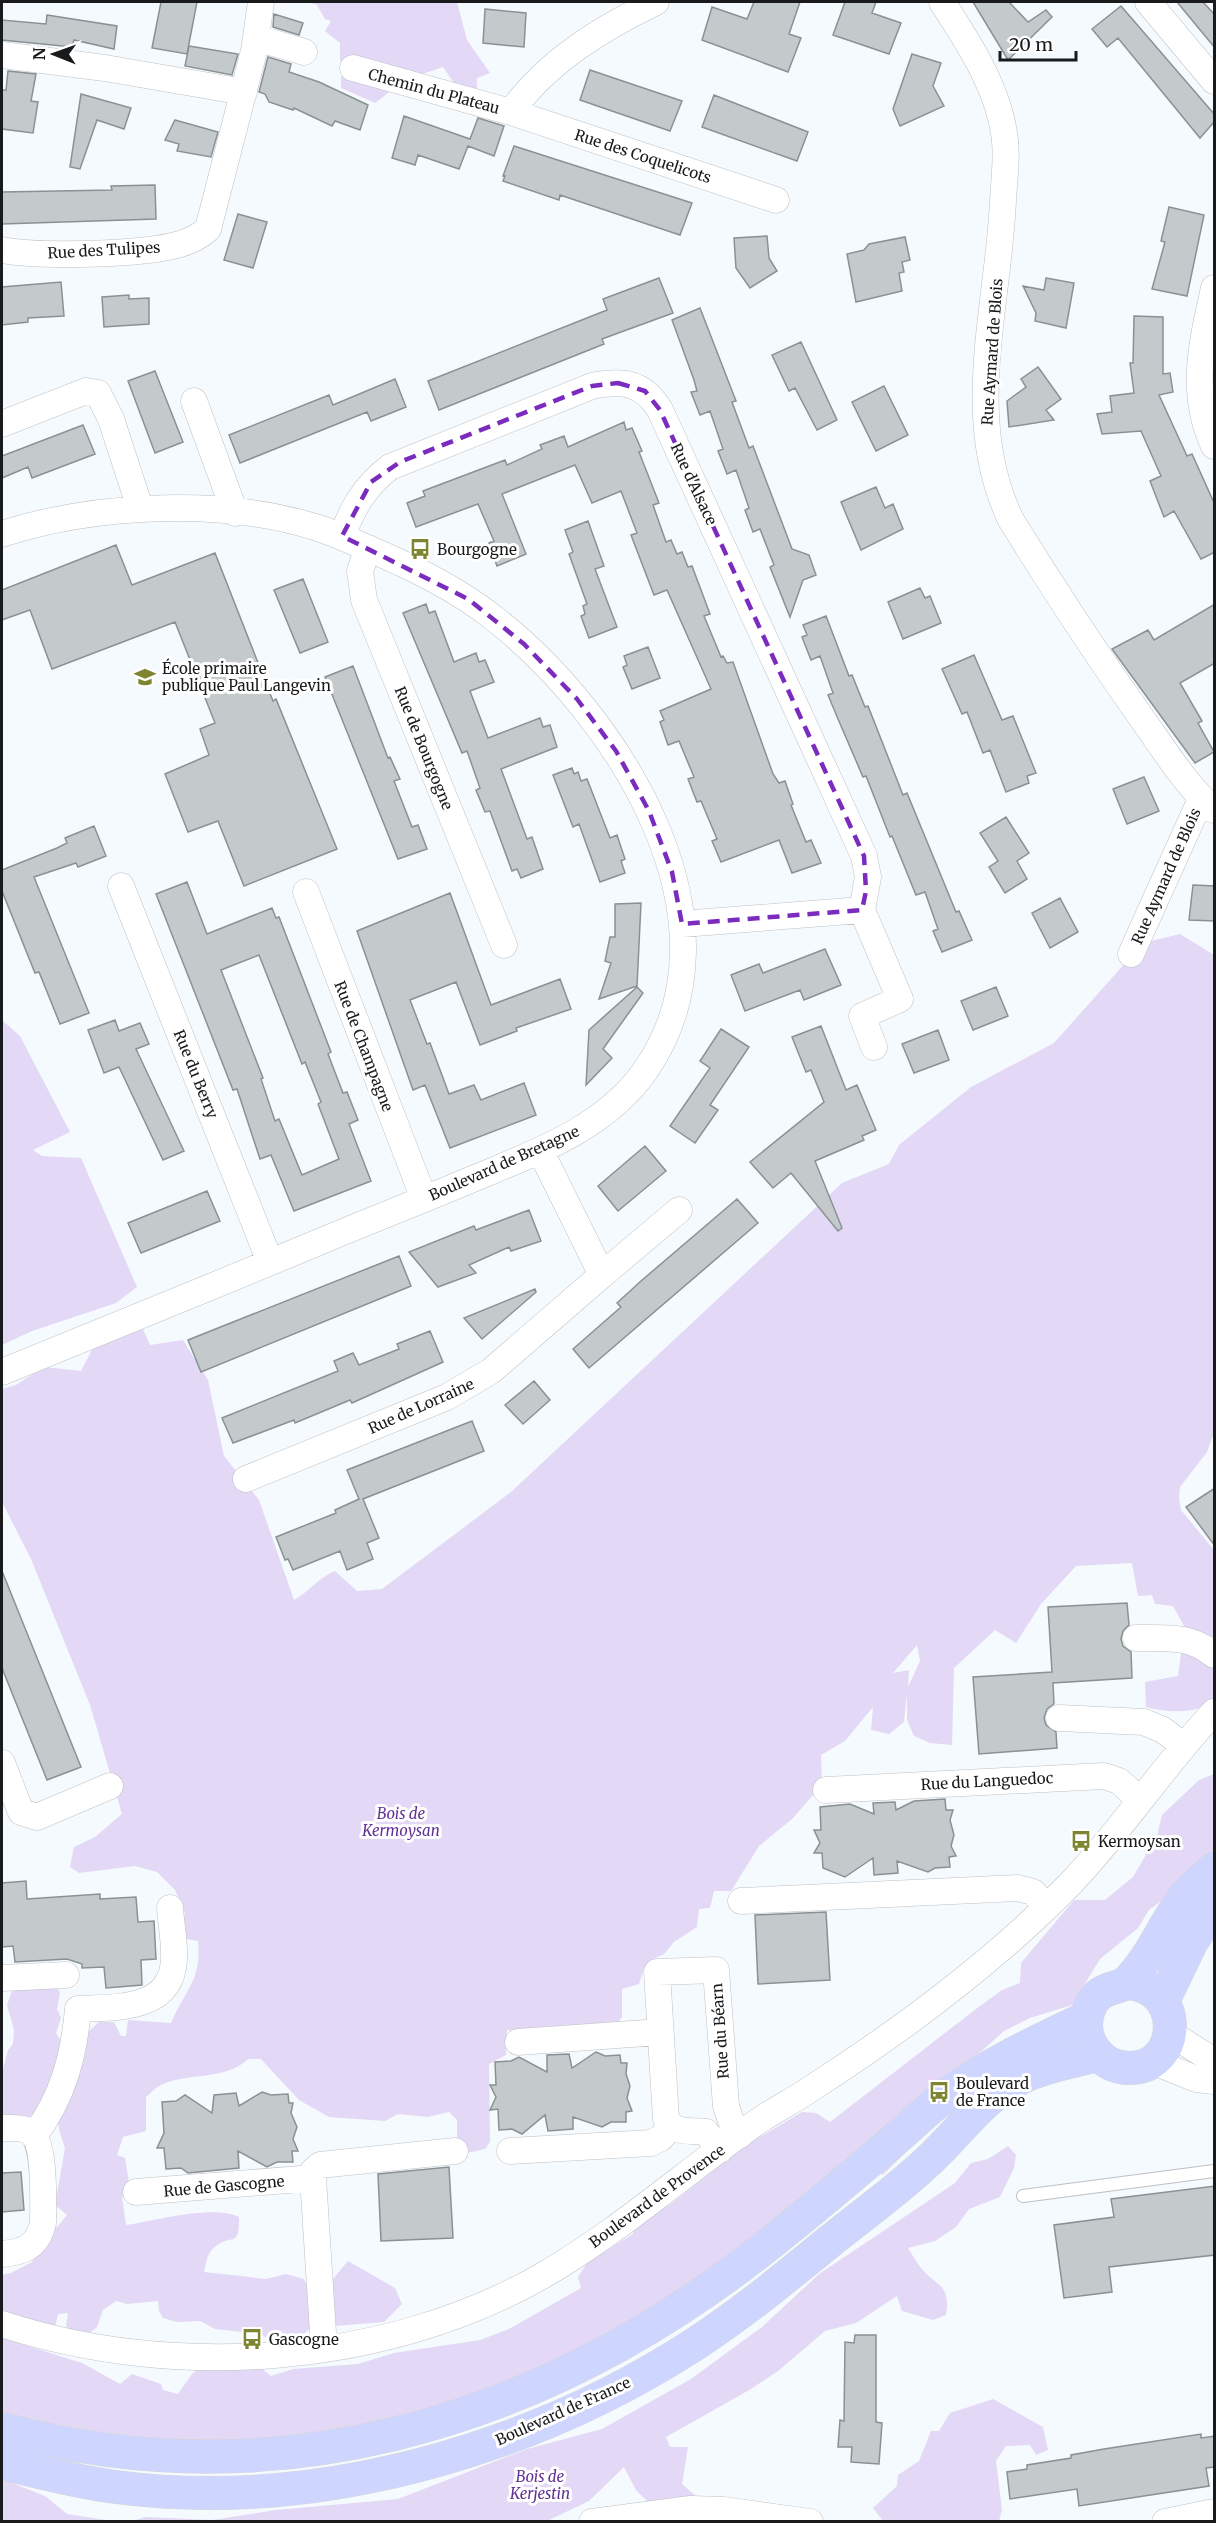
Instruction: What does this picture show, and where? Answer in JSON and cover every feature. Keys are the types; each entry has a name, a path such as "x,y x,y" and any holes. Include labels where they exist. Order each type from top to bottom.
{"main road":[{"path":"1127,1983 1188,1894 1215,1869"},
{"path":"1163,2001 1192,1941 1215,1909"},
{"path":"1127,1983 1151,1989 1163,2001 1170,2014 1170,2033 1166,2045 1152,2061 1132,2068 1118,2067 1098,2055 1088,2038 1086,2019 1090,2007 1102,1992 1127,1983"},
{"path":"2,2429 45,2441 112,2452 151,2456 237,2457 311,2450 357,2442 427,2426 474,2411 583,2367 634,2338 743,2264 949,2093 989,2066 1086,2019"},
{"name":"Boulevard de France","path":"2,2463 118,2487 215,2493 245,2492 359,2480 439,2460 519,2433 642,2376 711,2332 770,2290 927,2163 975,2112 1020,2078 1098,2055"}],"street":[{"name":"Rue des Tulipes","path":"2,250 24,253 90,253 162,248 194,239 208,229 213,218 257,38 261,2"},
{"name":"Chemin du Plateau","path":"353,68 511,112 542,74 597,35 656,2"},
{"name":"Rue Aymard de Blois","path":"942,2 986,79 1005,135 1001,240 985,400 986,435 994,479 1011,520 1075,622 1208,805 1131,954"},
{"path":"1148,2 1215,81"},
{"path":"257,38 304,51"},
{"path":"2,55 105,68 244,92"},
{"name":"Rue des Coquelicots","path":"511,112 776,200"},
{"path":"1215,288 1203,338 1198,382 1202,409 1215,446"},
{"name":"Rue d'Alsace","path":"342,536 356,503 371,482 390,467 592,386 618,383 645,391 660,410 864,856 868,877 862,910"},
{"path":"2,424 86,391 98,393 111,418 140,508"},
{"path":"194,401 234,513"},
{"name":"Boulevard de Bretagne","path":"2,534 103,512 140,508 234,513 296,522 342,536 446,585 468,598 524,644 577,699 616,751 648,811 672,872 682,924 682,966 668,1029 644,1072 627,1093 598,1118 540,1150 2,1372"},
{"name":"Rue de Bourgogne","path":"368,548 360,571 364,600 504,945"},
{"name":"Rue du Berry","path":"121,886 270,1262"},
{"name":"Rue de Champagne","path":"306,892 424,1199"},
{"path":"682,924 862,910 900,999 862,1016 874,1047"},
{"path":"540,1150 602,1275"},
{"name":"Rue de Lorraine","path":"246,1479 447,1397 478,1381 679,1210"},
{"path":"1136,1638 1178,1638 1192,1641 1215,1655"},
{"name":"Boulevard de Provence","path":"2,2324 61,2340 158,2355 240,2356 324,2348 426,2325 488,2304 543,2275 608,2235 730,2143 838,2070 966,1977 1047,1906 1091,1860 1184,1746 1215,1712"},
{"path":"1059,1718 1144,1722 1163,1730 1184,1746"},
{"path":"2,1763 21,1812 29,1816 43,1815 110,1786"},
{"name":"Rue du Languedoc","path":"826,1790 1104,1776 1119,1781 1140,1800"},
{"path":"741,1901 1018,1888 1033,1892 1047,1906"},
{"path":"34,2136 49,2116 66,2078 72,2058 78,2009 140,2004 156,1996 171,1978 174,1958 170,1908"},
{"name":"Rue du Béarn","path":"671,2126 664,2112 657,1972 716,1970 726,2106 732,2124 730,2143"},
{"path":"2,1977 66,1975"},
{"path":"518,2042 660,2032"},
{"path":"1170,2033 1215,2061"},
{"path":"1152,2061 1196,2079 1215,2081"},
{"path":"510,2151 651,2143 661,2138 671,2126 682,2131 706,2132 730,2143"},
{"path":"2,2128 22,2129 34,2136 41,2161 43,2223 41,2234 25,2250 2,2253"},
{"name":"Rue de Gascogne","path":"136,2192 313,2178 313,2171 321,2165 454,2151"},
{"path":"313,2178 324,2348"},
{"path":"592,2522 691,2509 724,2510 810,2522"},
{"path":"1165,2522 1215,2512"}],"lane":[{"path":"1023,2196 1215,2171"}],"highlighted area":[{"path":"618,383 645,391 660,410 864,856 866,891 862,910 682,924 672,872 649,811 616,751 577,699 524,644 468,599 342,536 371,482 400,462 592,386"}],"green space":[{"path":"308,2 457,2 467,40 490,73 477,78 477,92 459,90 443,67 405,80 375,103 341,88 341,78 347,63 340,61 340,43 325,31 331,21 325,19 317,5"},
{"name":"Bois de Kermoysan","path":"1180,934 1214,955 1214,1433 1207,1452 1180,1487 1179,1498 1181,1510 1214,1550 1214,1701 1199,1708 1181,1711 1146,1707 1145,1682 1178,1676 1182,1646 1188,1633 1173,1606 1155,1604 1152,1595 1138,1596 1132,1563 1076,1566 1041,1604 1016,1643 995,1630 954,1668 952,1745 930,1743 914,1736 907,1720 907,1693 904,1722 889,1734 871,1730 873,1707 845,1741 821,1755 822,1785 792,1819 759,1846 731,1891 714,1891 710,1908 699,1909 697,1927 674,1942 664,1954 653,1959 644,1968 639,1984 622,1989 622,2017 615,2026 507,2030 506,2055 489,2064 490,2142 485,2149 467,2153 457,2145 457,2120 449,2112 428,2117 398,2114 385,2121 329,2117 299,2100 261,2059 248,2059 228,2071 172,2081 159,2086 146,2097 146,2131 123,2137 117,2155 125,2158 131,2194 122,2197 126,2225 199,2213 228,2213 239,2217 236,2237 213,2248 207,2258 204,2272 266,2279 286,2274 304,2279 307,2286 322,2292 348,2261 395,2288 402,2304 384,2322 310,2328 299,2339 288,2344 276,2345 261,2334 215,2329 200,2321 177,2322 163,2318 159,2311 158,2301 127,2304 116,2301 103,2310 97,2327 86,2336 70,2332 66,2326 68,2313 58,2314 54,2332 2,2319 2,2275 32,2262 47,2231 58,2226 67,2215 55,2205 65,2148 59,2130 57,2112 49,2103 17,2126 2,2124 2,2073 8,2050 13,2044 14,2030 7,2005 13,1988 56,1985 60,1993 57,2009 61,2018 56,2033 60,2039 81,2045 87,2033 99,2022 114,2022 121,2036 126,2036 128,2020 171,2023 195,1975 199,1954 198,1941 180,1938 185,1914 175,1890 157,1872 135,1866 79,1873 70,1867 74,1847 95,1837 122,1814 90,1705 31,1559 2,1502 2,1389 16,1385 44,1367 81,1371 93,1348 142,1327 150,1345 183,1340 208,1380 224,1456 259,1500 294,1600 335,1571 357,1591 382,1589 511,1492 842,1183 889,1164 899,1145 971,1087 1054,1043 1143,943","holes":["917,1645 920,1661 908,1687 909,1670 893,1673"]},
{"path":"2,1020 20,1036 70,1132 33,1150 42,1156 81,1158 137,1287 116,1303 32,1331 2,1345"},
{"path":"1214,1774 1214,1862 1149,1910 1138,1928 1100,1959 1072,2005 1030,2018 1004,2031 965,2066 922,2136 883,2175 856,2164 568,2369 354,2434 185,2447 2,2415 2,2335 82,2363 120,2384 132,2374 161,2384 163,2390 178,2394 192,2374 204,2364 261,2368 271,2376 293,2369 358,2364 394,2353 480,2340 509,2329 581,2288 578,2277 587,2263 633,2234 634,2226 671,2204 745,2146 802,2112 816,2113 830,2122 976,2009 1002,1990 1020,1983 1021,1963 1074,1900 1105,1900 1133,1877 1157,1836 1162,1815 1199,1780"},
{"name":"Bois de Kerjestin","path":"1008,2146 1016,2155 1014,2168 1000,2197 969,2209 956,2227 935,2241 908,2248 921,2268 945,2292 946,2315 933,2320 902,2311 897,2296 856,2323 825,2331 778,2371 751,2389 666,2437 670,2447 688,2447 682,2484 712,2510 650,2504 636,2490 624,2467 589,2501 549,2520 130,2522 145,2517 212,2520 276,2510 398,2499 527,2449 602,2429 691,2379 762,2327 819,2274 955,2183 971,2163 988,2159"},
{"path":"993,2399 1043,2427 1048,2450 1036,2455 1030,2445 1006,2446 996,2461 1002,2510 999,2521 883,2521 873,2508 897,2486 898,2475 919,2461 931,2431 939,2431 950,2413"},
{"path":"2,2479 45,2496 67,2514 113,2521 2,2522"}],"building":[{"path":"161,2 197,2 187,54 152,48"},
{"path":"754,2 800,2 789,34 801,38 788,72 702,40 712,7 747,19"},
{"path":"845,2 876,2 872,13 901,23 889,54 833,35"},
{"path":"973,2 1009,2 1028,22 1046,10 1052,17 1008,60"},
{"path":"1177,2 1203,2 1215,15 1215,48"},
{"path":"1121,6 1215,115 1215,121 1200,138 1118,38 1107,47 1092,29"},
{"path":"485,9 526,13 524,47 483,43"},
{"path":"274,14 303,23 299,35 273,27"},
{"path":"47,15 117,26 114,49 74,40 72,47 2,40 2,20 46,24"},
{"path":"189,46 238,54 232,75 185,66"},
{"path":"912,54 941,63 933,86 944,106 900,126 893,109"},
{"path":"268,57 291,64 289,72 319,82 368,105 360,130 335,121 332,126 294,108 293,110 269,102 265,94 259,92"},
{"path":"590,70 682,101 670,131 580,100"},
{"path":"8,71 36,74 31,101 38,102 33,133 2,129 2,90 6,90"},
{"path":"81,94 131,108 124,129 97,120 80,169 70,167"},
{"path":"714,95 808,132 797,161 702,127"},
{"path":"404,116 470,139 478,118 504,126 494,156 468,146 459,169 418,155 415,165 392,158"},
{"path":"175,120 218,132 211,157 177,151 179,144 165,140"},
{"path":"514,146 692,203 680,235 560,195 559,200 503,181"},
{"path":"155,185 156,219 2,224 2,192 112,190 111,186"},
{"path":"1169,207 1204,215 1187,296 1152,289 1165,242 1161,241"},
{"path":"238,214 267,222 253,268 224,260"},
{"path":"767,236 769,258 777,271 750,288 736,268 734,238"},
{"path":"905,237 910,260 902,262 904,272 899,273 902,291 856,302 847,254 864,250 869,244"},
{"path":"659,278 673,313 602,339 604,344 439,410 428,381 607,310 603,299"},
{"path":"1046,278 1074,283 1066,328 1035,321 1036,313 1023,286 1044,290"},
{"path":"61,282 64,316 28,318 28,322 2,325 2,287"},
{"path":"129,295 129,299 149,298 149,324 104,327 102,297"},
{"path":"700,308 736,401 732,402 749,448 753,446 792,549 809,555 816,575 803,580 790,617 770,567 774,565 760,529 753,532 745,510 749,508 736,470 727,474 718,451 723,449 710,411 700,415 691,392 697,391 672,320"},
{"path":"1134,316 1163,317 1163,374 1170,373 1173,392 1159,395 1187,456 1192,454 1215,505 1215,552 1201,559 1174,511 1164,517 1150,481 1161,476 1141,431 1102,434 1097,414 1112,412 1110,396 1134,393 1130,363 1133,363"},
{"path":"801,342 837,420 817,430 795,388 789,391 772,355"},
{"path":"1038,367 1061,399 1046,410 1054,420 1009,427 1007,401 1026,387 1021,379"},
{"path":"155,371 183,442 155,453 128,381"},
{"path":"395,379 406,407 371,421 367,412 240,463 229,435 329,395 333,405"},
{"path":"884,386 908,435 876,451 852,402"},
{"path":"624,422 626,430 632,428 642,451 639,452 659,503 653,505 666,542 671,540 677,554 682,552 688,567 692,566 710,614 704,616 721,657 723,656 727,663 733,662 773,774 779,783 785,781 793,804 791,805 806,842 811,840 821,863 792,873 779,840 721,862 712,841 717,839 701,801 697,802 688,779 694,777 679,741 668,745 660,722 664,720 660,711 711,689 667,590 654,595 631,535 637,533 621,491 592,503 575,465 502,494 526,554 497,566 489,543 494,541 478,504 416,527 407,503 425,496 423,491 505,460 507,465 542,449 540,445 564,436 568,447"},
{"path":"83,425 95,454 32,478 28,467 2,478 2,456"},
{"path":"876,487 885,508 893,504 903,529 861,550 841,502"},
{"path":"588,521 604,566 595,569 617,627 589,638 581,616 585,614 583,606 587,604 569,554 573,552 565,530"},
{"path":"116,545 132,585 215,553 273,701 276,699 337,849 244,886 218,821 188,832 165,774 209,755 200,729 215,723 175,622 52,669 30,610 2,620 2,590"},
{"path":"303,579 328,642 300,653 274,590"},
{"path":"920,588 925,598 930,596 941,623 903,639 888,602"},
{"path":"426,604 429,613 435,611 454,662 476,653 479,662 485,660 494,682 470,691 488,738 540,718 543,727 550,725 557,747 501,769 527,839 532,837 543,869 521,878 517,869 512,871 490,811 485,812 476,790 480,788 467,751 462,753 403,613"},
{"path":"1215,604 1215,663 1180,683 1202,721 1198,723 1214,752 1195,763 1112,649 1148,630 1154,640"},
{"path":"826,616 849,676 852,675 865,707 868,706 903,795 907,793 956,912 959,911 972,940 942,952 933,931 938,929 925,892 916,895 866,776 863,777 828,695 833,693 820,656 811,660 802,637 807,635 803,625"},
{"path":"648,647 660,678 632,689 623,667 627,665 624,656"},
{"path":"974,655 1002,720 1013,716 1036,773 1027,776 1029,783 1006,792 990,750 983,753 967,712 962,714 942,669"},
{"path":"353,666 388,758 390,757 400,779 394,781 412,827 418,825 427,849 398,859 325,677"},
{"path":"572,768 574,774 578,772 581,781 587,779 610,838 617,835 625,859 621,861 625,873 600,882 579,824 573,827 553,775"},
{"path":"1144,777 1159,811 1127,824 1113,789"},
{"path":"1006,817 1029,853 1017,861 1027,879 1005,893 989,867 998,861 980,833"},
{"path":"94,826 106,856 78,867 76,863 34,877 89,1013 60,1024 39,972 35,973 2,891 2,870 57,848 67,843 65,838"},
{"path":"187,882 207,934 272,908 276,918 279,917 331,1052 328,1054 343,1093 347,1092 358,1120 349,1124 371,1181 294,1211 271,1155 260,1159 237,1089 233,1090 156,894","holes":["259,955 302,1064 305,1062 321,1102 318,1104 339,1159 302,1175 279,1119 275,1121 261,1079 263,1078 221,970"]},
{"path":"1193,885 1215,886 1215,921 1189,920"},
{"path":"450,893 491,1005 560,979 571,1009 516,1028 517,1031 480,1045 456,982 410,1000 427,1044 430,1043 449,1094 474,1085 481,1100 524,1083 536,1115 450,1148 425,1085 413,1090 357,931"},
{"path":"1060,898 1078,932 1050,948 1032,913"},
{"path":"641,903 637,986 599,999 611,963 605,961 610,937 615,937 615,904"},
{"path":"825,949 841,985 804,1000 800,990 745,1011 731,975 759,964 763,973"},
{"path":"637,987 643,993 603,1049 612,1058 586,1085 589,1030"},
{"path":"996,987 1008,1016 973,1030 961,1001"},
{"path":"115,1020 119,1031 140,1023 149,1044 136,1049 184,1151 163,1160 119,1067 104,1073 88,1030"},
{"path":"821,1026 846,1090 857,1085 876,1130 862,1136 864,1140 815,1161 842,1228 838,1231 791,1173 773,1188 750,1162 824,1102 811,1070 806,1072 792,1037"},
{"path":"721,1029 749,1047 710,1105 718,1110 695,1143 670,1126 710,1068 700,1061"},
{"path":"938,1030 949,1060 914,1073 902,1044"},
{"path":"645,1146 666,1171 618,1211 598,1186"},
{"path":"207,1191 220,1221 141,1253 128,1223"},
{"path":"737,1199 758,1223 589,1368 573,1349 621,1307 617,1303 641,1281"},
{"path":"529,1210 541,1241 511,1251 509,1247 469,1265 476,1273 438,1287 409,1252 474,1226 476,1230"},
{"path":"399,1256 411,1286 201,1372 188,1340"},
{"path":"535,1289 536,1292 482,1339 464,1318"},
{"path":"430,1331 443,1362 352,1403 350,1400 295,1423 294,1420 233,1443 222,1418 338,1371 334,1361 353,1353 359,1365 399,1349 397,1344"},
{"path":"534,1381 550,1400 523,1424 505,1405"},
{"path":"472,1421 484,1451 363,1499 379,1538 367,1543 373,1559 347,1570 340,1551 293,1570 288,1559 285,1560 276,1537 336,1513 335,1510 359,1499 347,1470"},
{"path":"1215,1488 1215,1546 1186,1507"},
{"path":"2,1571 81,1767 47,1780 2,1668"},
{"path":"1127,1603 1129,1625 1123,1631 1121,1639 1123,1646 1131,1652 1132,1678 1053,1683 1054,1704 1047,1709 1044,1718 1046,1725 1056,1732 1057,1748 979,1754 973,1677 1052,1672 1048,1607"},
{"path":"945,1799 946,1810 953,1810 950,1820 954,1835 951,1846 956,1856 949,1857 950,1867 935,1868 928,1872 897,1861 898,1873 874,1875 873,1858 845,1877 823,1868 822,1853 814,1853 820,1843 814,1830 821,1830 820,1807 850,1804 874,1814 873,1803 895,1802 896,1810 914,1801"},
{"path":"26,1881 27,1899 100,1894 100,1899 136,1897 138,1922 154,1921 156,1959 141,1960 142,1985 106,1988 104,1967 82,1968 82,1964 67,1959 15,1962 13,1946 2,1947 2,1883"},
{"path":"826,1912 830,1980 758,1984 755,1915"},
{"path":"596,2052 605,2056 620,2055 621,2063 627,2063 626,2074 630,2086 627,2098 632,2111 626,2112 626,2122 611,2122 602,2127 573,2117 573,2129 548,2131 545,2115 522,2134 512,2129 499,2130 498,2109 490,2110 496,2097 490,2085 496,2085 495,2062 511,2061 519,2057 547,2072 547,2055 569,2054 572,2068"},
{"path":"262,2092 271,2095 288,2094 289,2103 293,2103 291,2113 297,2127 293,2139 298,2151 292,2151 293,2162 277,2162 267,2167 238,2151 239,2168 188,2173 181,2168 166,2169 164,2148 157,2148 164,2133 162,2102 176,2101 185,2095 212,2113 214,2095 236,2093 239,2106"},
{"path":"449,2167 453,2238 381,2241 378,2174"},
{"path":"21,2172 24,2210 2,2212 2,2173"},
{"path":"1215,2186 1215,2255 1109,2267 1112,2292 1064,2298 1054,2225 1114,2217 1111,2199"},
{"path":"855,2335 876,2335 876,2422 882,2423 879,2464 851,2462 852,2447 838,2447 840,2420 844,2421 845,2342 854,2343"},
{"path":"1201,2434 1201,2438 1215,2436 1215,2467 1206,2468 1209,2486 1079,2506 1077,2489 1010,2499 1007,2472 1027,2469 1027,2465 1071,2458 1071,2455 1104,2449"}],"place":[{"name":"Bourgogne","path":"420,549"},
{"name":"École primaire publique Paul Langevin","path":"145,677"},
{"name":"Kermoysan","path":"1081,1841"},
{"name":"Boulevard de France","path":"939,2092"},
{"name":"Gascogne","path":"252,2339"}]}
